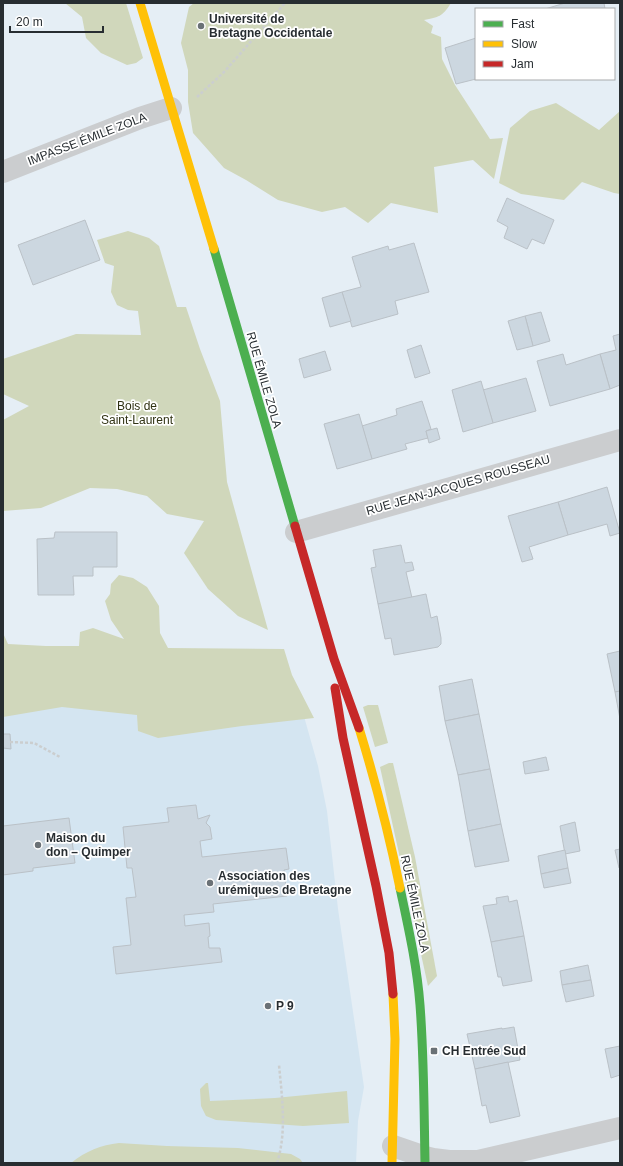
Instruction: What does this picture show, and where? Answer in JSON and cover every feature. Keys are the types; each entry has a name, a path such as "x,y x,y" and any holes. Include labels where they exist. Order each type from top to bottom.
{"street":[{"name":"RUE ÉMILE ZOLA","path":"140,3 334,659 358,722 395,864 410,932 418,980 424,1076 425,1160"},
{"name":"IMPASSE ÉMILE ZOLA","path":"3,172 128,123 171,108"},
{"name":"RUE JEAN-JACQUES ROUSSEAU","path":"296,532 620,440"},
{"name":"RUE ÉMILE ZOLA","path":"334,659 335,695 343,738 376,886 389,953 395,1039 393,1154"},
{"path":"393,1154 425,1160 465,1162 478,1161 620,1128"}],"path":[{"path":"171,108 201,94 224,72 285,3"},
{"path":"10,742 34,743 60,758"},
{"path":"276,1163 282,1138 282,1097 279,1065"}],"shaded area":[{"path":"3,670 294,681 318,766 327,811 338,909 364,1087 358,1121 356,1163 3,1163"}],"green space":[{"path":"65,3 126,3 143,58 136,63 127,65 101,53 86,38 82,17"},
{"path":"194,3 451,3 440,16 424,20 433,26 431,33 441,37 442,59 455,85 490,139 503,138 494,179 473,160 434,167 438,213 391,203 368,223 345,207 322,212 278,200 224,168 193,133 188,102 188,70 181,43 189,7"},
{"path":"556,103 599,130 620,111 620,194 582,182 564,200 521,194 499,183 510,128 530,111"},
{"name":"Bois de Saint-Laurent","path":"128,231 149,238 159,246 177,307 186,307 220,401 227,482 268,630 238,616 208,589 184,553 204,521 167,514 147,496 117,489 90,488 41,508 3,511 3,420 29,406 3,394 3,359 76,334 141,335 138,311 128,310 117,305 111,292 114,266 105,263 97,240"},
{"path":"119,575 133,578 147,587 159,606 160,633 168,648 284,649 292,675 314,718 242,726 158,738 138,731 137,715 62,707 3,717 3,633 8,644 46,646 79,646 80,632 93,628 124,639 111,620 105,601 110,594 111,584"},
{"path":"368,705 378,705 388,743 375,747 363,707"},
{"path":"393,763 415,857 437,976 428,986 380,767"},
{"path":"208,1083 210,1101 275,1098 347,1091 349,1123 303,1126 216,1120 206,1116 201,1106 200,1089"},
{"path":"119,1143 238,1148 291,1154 300,1159 303,1163 71,1163 94,1149"}],"building":[{"path":"565,3 604,3 605,8 548,8"},
{"path":"475,38 475,79 456,84 445,48"},
{"path":"507,198 554,220 544,244 532,239 527,249 504,238 508,227 497,221"},
{"path":"85,220 100,260 33,285 18,245"},
{"path":"414,243 429,292 395,301 398,314 352,327 342,292 361,287 352,257 388,246 389,250"},
{"path":"342,292 351,321 330,327 322,298"},
{"path":"541,312 550,341 533,346 525,316"},
{"path":"525,316 533,346 517,350 508,321"},
{"path":"620,334 620,385 610,389 600,354 616,350 613,336"},
{"path":"421,345 430,373 415,378 407,350"},
{"path":"325,351 331,370 304,378 299,359"},
{"path":"563,354 566,365 600,354 610,389 550,406 537,361"},
{"path":"526,378 536,411 493,423 483,390"},
{"path":"481,381 493,423 463,432 452,390"},
{"path":"422,401 431,429 426,431 428,438 405,444 407,449 372,459 362,426 397,415 396,409"},
{"path":"359,414 372,459 337,469 324,424"},
{"path":"437,428 440,439 429,443 426,431"},
{"path":"607,487 620,533 610,536 607,524 568,535 558,502"},
{"path":"558,502 568,535 529,547 533,559 522,562 508,516"},
{"path":"55,532 117,532 117,567 93,567 93,576 73,576 74,595 38,595 37,539 54,538"},
{"path":"401,545 405,563 412,562 414,570 406,572 412,598 378,604 371,568 376,567 373,550"},
{"path":"426,594 431,618 437,616 441,644 438,647 394,655 391,638 385,639 378,604"},
{"path":"620,651 620,691 615,692 607,654"},
{"path":"472,679 479,714 445,721 439,686"},
{"path":"620,691 620,719 615,692"},
{"path":"479,714 490,769 458,775 445,721"},
{"path":"3,734 10,734 11,749 3,748"},
{"path":"546,757 549,770 525,774 523,762"},
{"path":"490,769 501,824 468,831 458,775"},
{"name":"Association des urémiques de Bretagne","path":"196,805 198,819 210,815 206,823 210,827 212,839 200,841 202,857 286,848 289,869 284,870 287,896 213,904 214,912 184,915 185,926 209,923 209,948 220,948 222,962 116,974 113,947 131,945 126,898 136,897 132,868 127,868 123,827 169,822 167,808"},
{"name":"Maison du don – Quimper","path":"69,818 75,863 33,868 33,871 3,875 3,826"},
{"path":"575,822 580,851 565,854 560,826"},
{"path":"501,824 509,861 475,867 468,831"},
{"path":"620,849 620,868 619,868 615,850"},
{"path":"565,850 568,868 541,874 538,856"},
{"path":"568,868 571,883 544,888 541,874"},
{"path":"508,896 509,902 517,900 524,936 491,942 483,906 497,904 496,898"},
{"path":"524,936 532,981 503,986 501,977 498,977 491,942"},
{"path":"588,965 591,980 562,985 560,971"},
{"path":"591,980 594,996 566,1002 562,985"},
{"path":"514,1027 520,1060 475,1069 467,1034"},
{"path":"620,1046 620,1075 611,1078 605,1049"},
{"path":"508,1062 520,1116 490,1123 486,1105 482,1106 475,1069"}],"traffic: fast":[{"path":"214,249 295,526"},
{"path":"400,888 419,990 423,1064 425,1163"}],"traffic: slow":[{"path":"140,3 214,249"},
{"path":"359,728 371,767 400,888"},
{"path":"392,1163 395,1039 393,994"}],"traffic: jam":[{"path":"295,526 334,659 359,728"},
{"path":"335,688 343,738 376,886 389,953 393,994"}],"place":[{"name":"Université de Bretagne Occidentale","path":"201,26"},
{"name":"Maison du don – Quimper","path":"38,845"},
{"name":"Association des urémiques de Bretagne","path":"210,883"},
{"name":"P 9","path":"268,1006"},
{"name":"CH Entrée Sud","path":"434,1051"}]}
